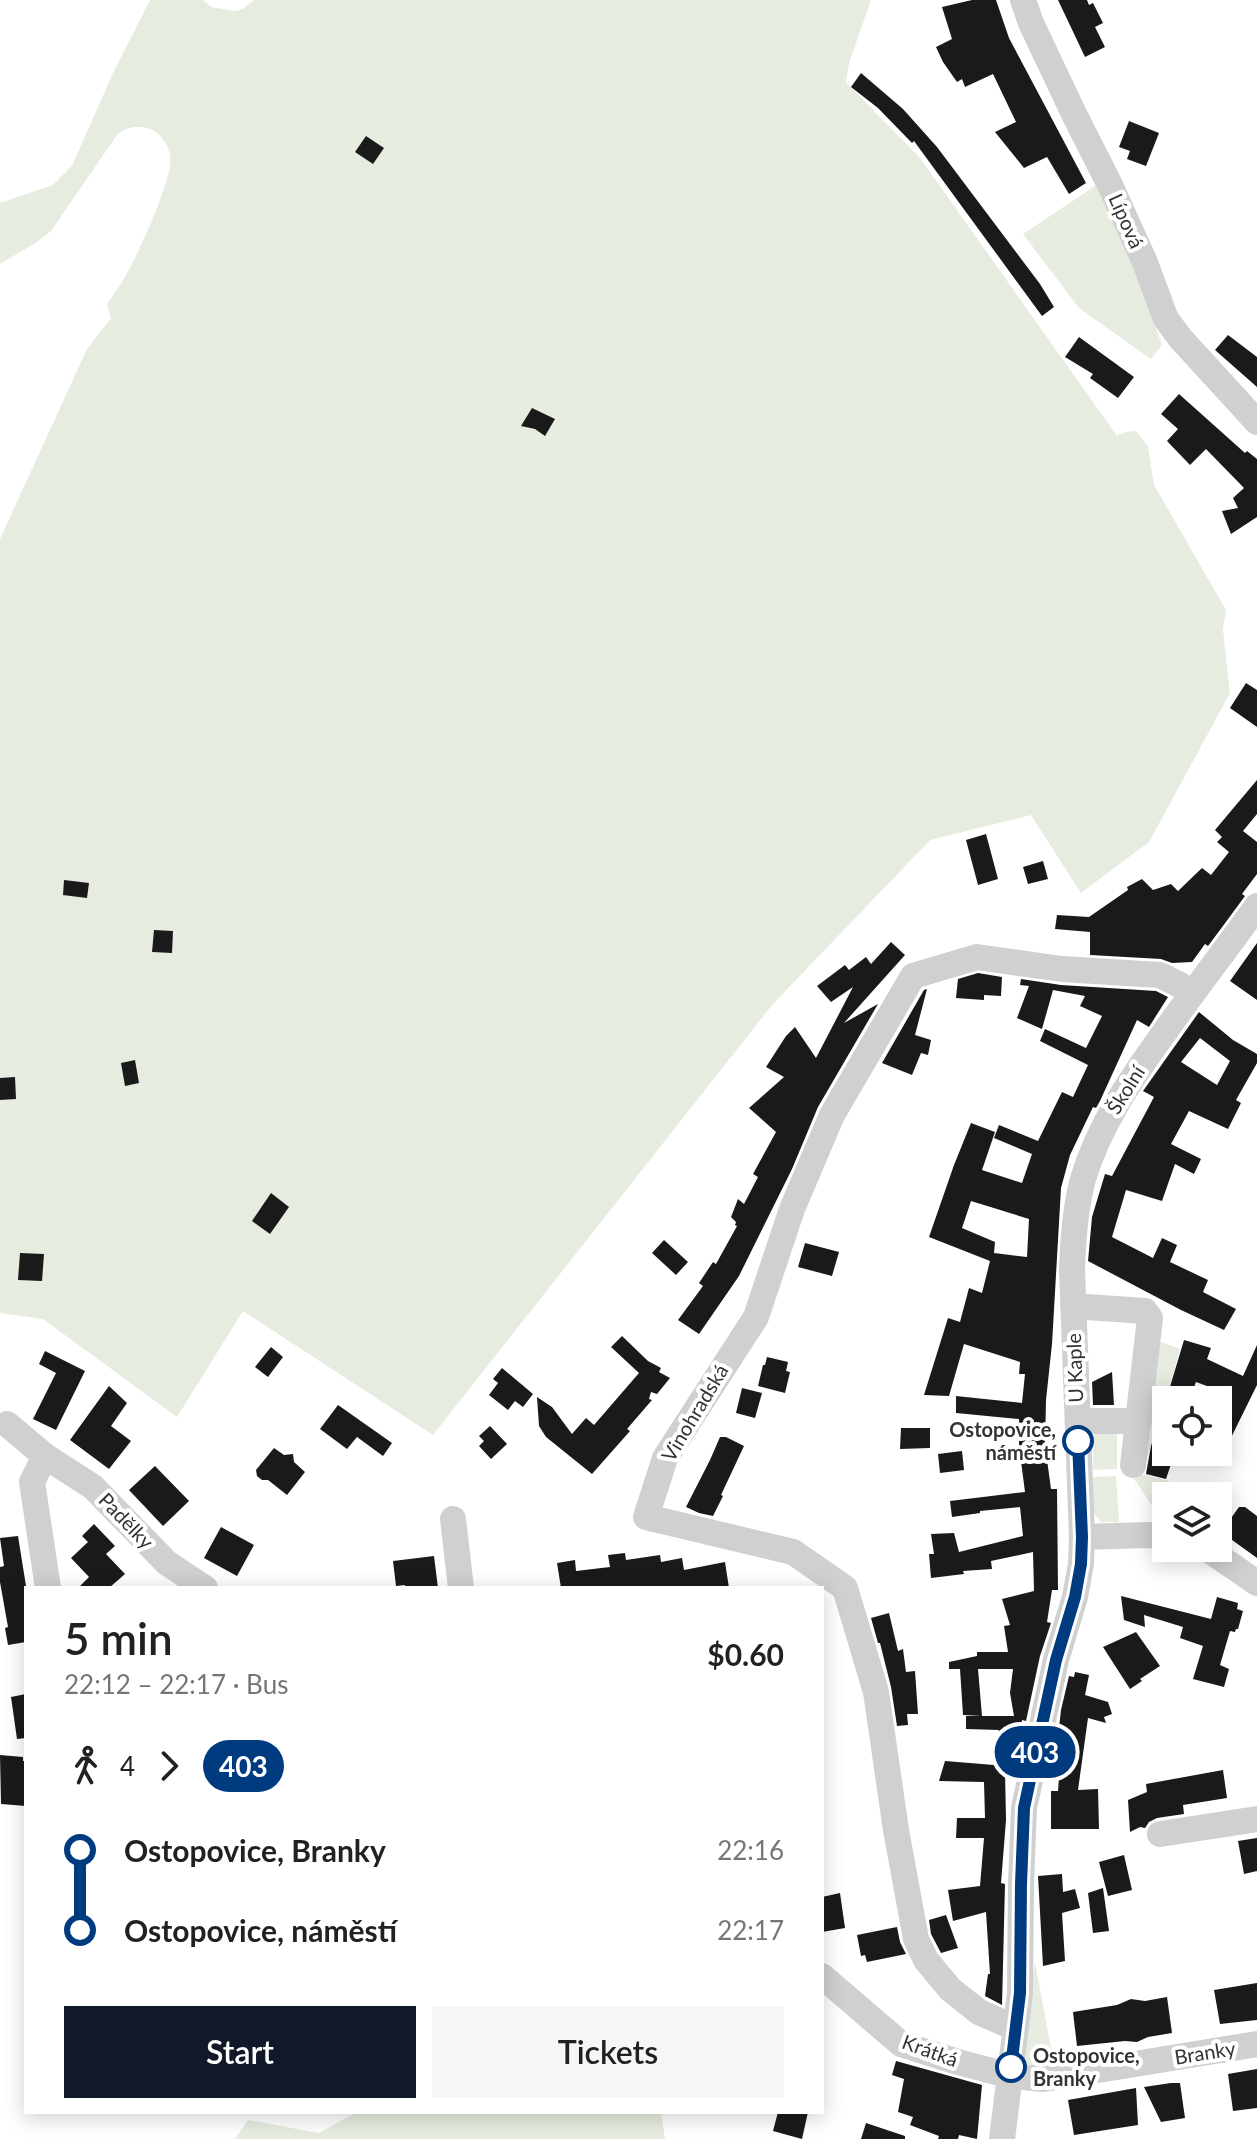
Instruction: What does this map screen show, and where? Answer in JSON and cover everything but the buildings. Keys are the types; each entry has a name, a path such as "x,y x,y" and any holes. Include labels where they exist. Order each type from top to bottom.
{"street":[{"name":"Lípová","path":"1023,0 1031,23 1144,260 1166,319 1257,422"},
{"name":"Školní","path":"1073,1306 1074,1234 1084,1178 1107,1122 1191,994 1257,906"},
{"name":"Vinohradská","path":"1015,2028 979,2012 950,1989 926,1960 916,1939 876,1692 845,1588 793,1552 646,1517 665,1458 756,1317 792,1209 832,1115 913,976 977,957 1062,969 1160,975 1191,994"},
{"name":"U Kaple","path":"1002,2139 1020,1993 1024,1808 1056,1660 1075,1597 1081,1564 1073,1306 1148,1313 1151,1323 1133,1465"},
{"name":"U Kaple","path":"1088,1421 1139,1421"},
{"name":"Padělky","path":"7,1424 45,1456 93,1487 167,1563 202,1586"},
{"path":"45,1456 32,1482 48,1586"},
{"path":"453,1519 461,1586"},
{"path":"1082,1537 1152,1535"},
{"path":"1226,1562 1257,1583"},
{"path":"1160,1834 1257,1819"},
{"name":"Krátká","path":"824,1978 901,2044 958,2062 1009,2085"},
{"name":"Branky","path":"1009,2085 1257,2044"},
{"path":"1009,2085 1020,2139"}],"shaded area":[{"path":"150,0 203,0 211,7 235,11 254,0 871,0 849,63 846,82 920,158 1117,436 1136,431 1148,447 1154,485 1226,610 1223,630 1230,693 1149,842 1081,893 1031,815 930,840 772,1005 433,1435 243,1311 177,1417 43,1319 0,1313 0,539 87,349 111,318 107,304 131,267 154,216 167,180 170,154 161,137 147,128 133,127 121,132 51,231 0,264 0,203 53,185 72,166 113,73"},
{"path":"1102,185 1162,345 1151,359 1079,308 1023,234 1095,186"},
{"path":"1154,1339 1180,1349 1170,1386 1152,1386 1152,1443 1141,1474 1168,1481 1152,1482 1152,1505 1134,1479"},
{"path":"1117,1425 1117,1469 1093,1470 1094,1426"},
{"path":"1116,1476 1119,1522 1101,1522 1093,1512 1091,1477"},
{"path":"1035,1962 1055,2070 1019,2070"},
{"path":"353,2114 661,2114 665,2139 235,2139 248,2120 319,2133"}],"bus line":[{"name":"403","path":"1011,2067 1020,1993 1024,1808 1056,1660 1075,1597 1081,1564 1078,1441"}],"place":[{"name":"Ostopovice, náměstí","path":"1078,1441"},
{"name":"Ostopovice, Branky","path":"1011,2067"}]}
